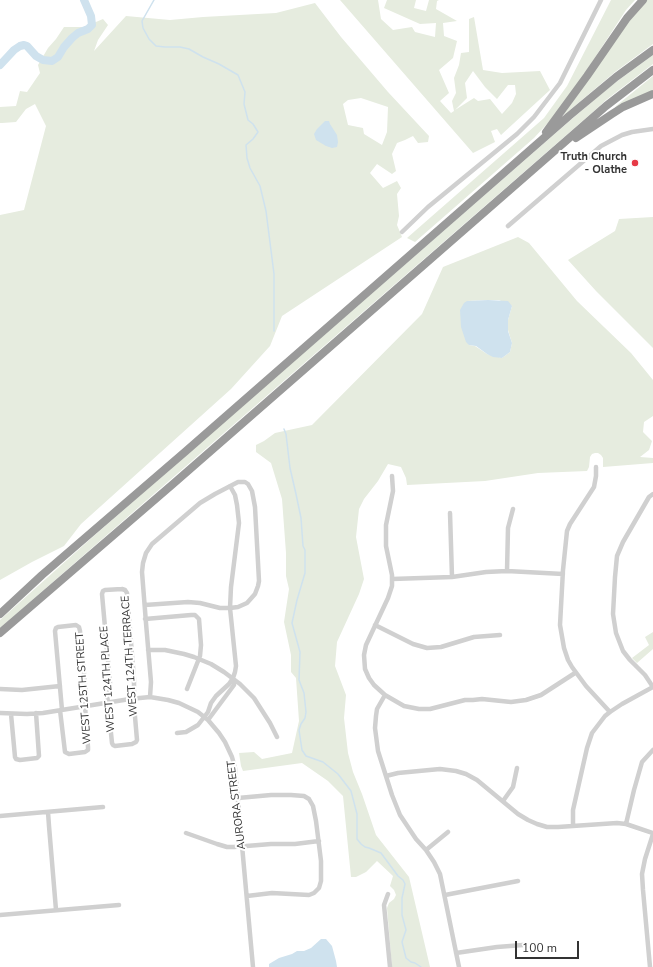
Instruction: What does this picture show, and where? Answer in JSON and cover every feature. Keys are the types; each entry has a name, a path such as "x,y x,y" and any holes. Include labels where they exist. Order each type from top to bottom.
{"highway":[{"path":"536,146 627,18 643,0"},
{"path":"0,614 42,575 600,90 653,50"},
{"path":"0,633 606,106 653,70"},
{"path":"546,158 612,114 653,94"}],"street":[{"path":"402,232 428,207 517,134 534,116 560,83 601,0"},
{"path":"508,226 601,146 622,135 653,129"},
{"path":"596,467 594,487 567,531 560,626 564,648 575,673 610,712"},
{"path":"392,476 393,491 386,525 386,536 392,586 390,594 364,651 364,665 367,674 376,688 404,706 422,710 434,709 466,700 515,702 526,700 538,696 575,673"},
{"path":"144,605 188,602 200,603 220,608 230,608 238,607 247,603 256,591 259,581 254,507 252,491 248,484 245,482 238,482 200,503 152,544 146,554 142,572 144,605 145,619 151,682 150,697"},
{"path":"206,719 210,706 216,696 226,688 233,678 236,666 230,608 231,587 239,523 238,505 230,486"},
{"path":"573,826 573,810 587,748 592,733 610,712 653,687 645,675 623,651 616,633 613,614 617,556 623,542 651,495"},
{"path":"507,571 508,528 513,509"},
{"path":"450,513 452,577"},
{"path":"392,578 452,577 486,572 507,571 563,574"},
{"name":"WEST 124TH TERRACE","path":"103,591 122,589 126,591 134,679 137,740 134,744"},
{"name":"WEST 124TH PLACE","path":"103,591 102,596 110,683 107,694 113,744 115,746 134,744"},
{"path":"145,619 191,615 198,617 201,652 187,689"},
{"name":"WEST 125TH STREET","path":"60,686 55,631 56,628 76,625 79,627 86,695 85,706 88,749 85,752 68,754 64,751 61,710"},
{"path":"375,625 413,644 427,648 441,646 474,637 500,635"},
{"path":"148,650 173,651 184,654 215,666 233,678 254,698 277,737"},
{"path":"177,733 186,732 206,719 234,685 233,678"},
{"path":"0,689 22,690 60,686 61,710"},
{"path":"385,695 378,709 375,721 378,751 400,815 406,826 426,850 438,869 445,895 459,967"},
{"name":"AURORA STREET","path":"0,713 36,713 150,697 179,703 198,712 206,719 222,737 232,757 236,775 253,967"},
{"path":"198,712 205,711 210,706"},
{"path":"11,714 15,759 20,760 37,758 40,756 36,713"},
{"path":"626,824 642,762 653,750"},
{"path":"504,802 513,787 517,768"},
{"path":"386,776 398,773 450,769 466,774 477,780 524,818 537,824 553,827 612,823 626,824 653,834 642,874 650,967"},
{"path":"238,798 291,795 304,796 309,799 313,806 321,861 320,885 316,892 311,894 272,893 247,896"},
{"path":"0,816 103,807"},
{"path":"48,812 56,910"},
{"path":"426,850 448,832"},
{"path":"186,833 227,847 295,844 319,841"},
{"path":"445,895 518,881"},
{"path":"388,894 384,905 390,967"},
{"path":"0,915 119,905"},
{"path":"456,953 523,945"}],"shaded area":[{"path":"340,0 378,0 381,19 393,30 412,27 415,32 435,37 436,23 420,24 384,8 387,0 416,0 414,8 426,11 429,0 439,0 437,1 436,9 457,21 443,23 444,36 457,41 453,58 439,70 449,93 440,101 451,113 454,111 452,101 456,93 454,78 459,65 461,53 469,52 469,19 474,17 483,70 502,73 540,71 550,90 501,135 497,129 491,131 495,142 473,153","holes":["473,71 485,87 497,99 508,85 515,85 516,94 512,103 502,114 490,99 478,101 474,98 455,110 467,98 465,83"]},
{"path":"611,0 635,0 626,10 558,112 534,138 415,242 407,238 544,118 567,86"},
{"path":"646,0 653,0 653,44 615,72 564,115 621,31"},
{"path":"315,3 341,37 388,92 429,136 428,142 418,143 413,136 397,143 392,154 396,171 392,174 377,164 370,173 383,188 397,181 401,188 397,194 399,216 397,225 402,237 282,316 270,346 231,389 81,524 64,546 0,580 0,215 24,210 46,126 35,104 26,109 16,122 0,123 0,107 16,106 20,91 27,92 40,73 38,65 48,48 64,27 84,27 103,19 108,25 98,40 94,51 126,16 170,20 276,13","holes":["361,98 388,107 387,132 382,145 364,134 363,128 348,125 343,104 348,100"]},
{"path":"653,55 653,64 606,100 0,628 0,620 96,534 573,118 612,85"},
{"path":"653,76 653,91 614,110 616,106"},
{"path":"653,217 653,348 596,291 568,260 615,231 619,219"},
{"path":"518,237 529,243 577,301 631,353 653,380 653,416 644,422 643,432 652,441 649,450 640,457 653,458 653,463 603,467 603,458 598,453 595,453 590,457 587,471 538,473 485,481 407,485 406,478 401,467 388,464 378,481 364,499 359,509 356,537 364,579 359,594 337,642 335,666 346,695 344,718 348,753 353,772 376,835 409,877 430,967 392,967 387,908 389,903 396,895 390,886 393,876 377,861 366,872 356,877 351,877 343,796 328,781 302,763 243,771 241,766 239,753 254,752 262,759 292,753 299,721 296,678 291,672 291,655 284,622 289,589 286,576 282,499 271,463 256,452 256,445 275,433 312,425 422,314 443,267","holes":["499,300 512,306 508,320 508,330 512,343 510,352 502,358 487,354 475,346 469,345 467,301"]},
{"path":"653,632 653,649 637,663 632,658 649,645 645,637"}],"water":[{"path":"325,121 329,121 337,135 337,147 332,148 326,146 316,140 314,134"},
{"path":"467,301 508,301 512,306 508,320 508,331 512,343 510,352 502,358 493,357 476,346 469,345 466,342 461,327 460,310 464,303"},
{"path":"321,939 326,939 332,946 337,967 269,967 269,964 279,958 297,951 304,951 311,948"}],"waterway":[{"path":"0,65 14,50 24,45 43,60 52,61 58,57 72,38 92,25 91,16 84,0"},
{"path":"154,0 142,21 143,28 149,39 156,46 189,49 219,64 238,75 245,92 244,104 248,120 253,124 258,132 246,145 247,158 250,168 260,186 266,211 274,274 274,331"},
{"path":"284,429 286,434 290,468 301,518 303,546 305,550 305,573 292,623 300,652 299,680 304,693 306,712 305,718 299,730 302,750 306,756 323,762 338,774 351,791 357,814 357,839 365,847 381,853 398,876 403,880 405,884 402,898 402,915 406,930 402,942 406,958 421,967"}],"place":[{"name":"Truth Church - Olathe","path":"635,163"}]}
